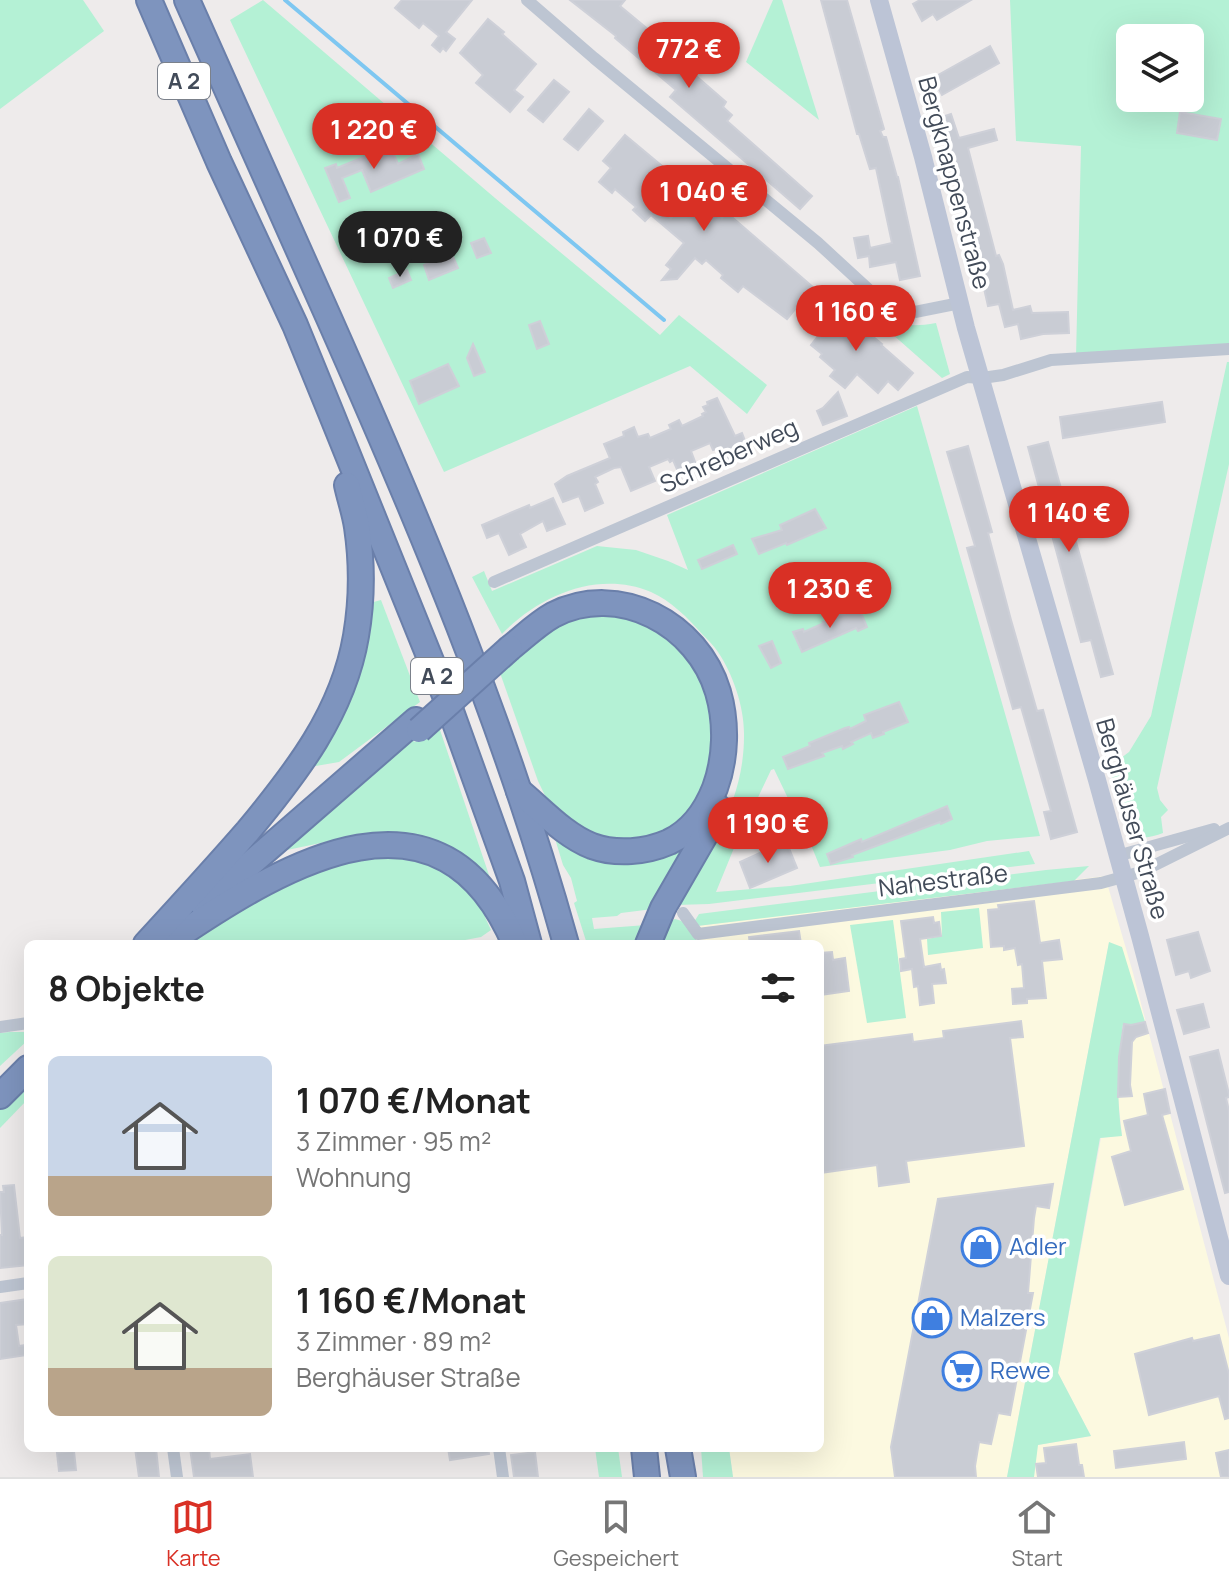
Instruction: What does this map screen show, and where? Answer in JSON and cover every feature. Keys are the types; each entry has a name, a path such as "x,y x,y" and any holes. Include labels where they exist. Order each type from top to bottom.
{"highway":[{"name":"A 2","path":"149,0 219,162 295,325 448,703 512,881 528,940"},
{"name":"A 2","path":"187,0 392,460 460,625 519,791 565,940"},
{"path":"150,940 202,885 304,760 329,717 347,673 356,636 360,563 357,526 331,413"},
{"path":"170,940 542,613 562,601 592,593 617,592 658,605 698,640 723,679 733,729 724,796 662,922"},
{"path":"509,645 556,614 581,606 608,603 640,608 667,624 699,656 718,691 723,716 724,748 711,799 697,821 675,839 658,847 614,851 593,846 573,836 519,791"},
{"path":"171,940 244,894 289,871 346,849 377,845 422,848 456,864 488,893 513,940"},
{"path":"0,1079 24,1058"},
{"path":"0,1096 24,1072"},
{"path":"644,1452 647,1477"},
{"path":"679,1452 683,1477"}],"street":[{"path":"527,0 818,243 880,300 895,310 910,313 960,303"},
{"name":"Bergknappenstraße","path":"879,0 982,378"},
{"name":"Schreberweg","path":"494,582 967,377 1003,375 1051,360 1229,349"},
{"name":"Berghäuser Straße","path":"982,378 1123,877 1229,1276"},
{"path":"1117,856 1229,827"},
{"path":"1123,877 1141,872 1229,827"},
{"name":"Nahestraße","path":"662,922 698,934 1101,883 1123,877"},
{"path":"0,1027 24,1024"},
{"path":"0,1287 24,1284"},
{"path":"174,1452 177,1477"},
{"path":"500,1452 503,1477"}],"shaded area":[{"path":"1105,876 1133,973 1229,1338 1229,1477 1034,1477 1037,1445 1091,1436 1058,1373 1101,1138 1122,1135 1118,1097 1124,1024 1145,1021 1109,943 1007,1477 733,1477 730,1452 824,1452 824,940 696,940 692,929"}],"green space":[{"path":"0,0 83,0 104,31 0,109"},
{"path":"263,0 660,335 679,315 767,385 747,414 690,366 444,472 230,20"},
{"path":"773,0 782,0 819,120 746,62"},
{"path":"1010,0 1229,0 1229,349 1076,357 1081,146 1016,141"},
{"path":"879,312 906,325 936,323 950,374 942,378 874,318"},
{"path":"1227,362 1229,464 1157,788 1160,800 1168,810 1161,817 1163,833 1142,837 1130,832 1109,767 1129,752 1151,716"},
{"path":"917,406 1040,836 987,841 950,850 820,867 800,818 774,769 734,848 716,892 790,886 1029,851 1035,864 709,904 676,905 723,824 739,781 743,758 740,702 718,652 685,616 665,600 631,586 611,584 591,585 552,598 517,620 502,634 472,577 484,571 492,591 597,546 636,550 688,570 667,515"},
{"path":"381,600 420,702 339,762 310,767 370,603"},
{"path":"599,608 673,635 712,695 713,783 668,835 612,845 552,810 538,781 499,670 546,630"},
{"path":"438,724 491,881 451,850 416,837 369,833 287,850 411,739 415,742"},
{"path":"553,832 576,847 699,833 653,909 592,918 594,929 646,925 640,940 586,940 574,903 577,901 571,878 563,865"},
{"path":"398,855 439,865 492,913 485,917 491,930 481,937 465,940 190,940 235,909 328,866 351,859"},
{"path":"1089,866 1074,881 697,926 694,922 699,914"},
{"path":"979,908 983,948 928,955 927,939 942,936 941,912"},
{"path":"680,920 688,925 696,940 661,940 667,923"},
{"path":"893,920 906,1018 867,1023 850,925"},
{"path":"1109,942 1122,947 1145,1022 1123,1024 1118,1080 1122,1136 1100,1138 1058,1373 1091,1436 1038,1445 1034,1477 1007,1477"},
{"path":"24,1032 24,1044 0,1066 0,1033"},
{"path":"24,1080 24,1103 0,1128 0,1103"},
{"path":"596,1452 619,1452 622,1477 599,1477"},
{"path":"701,1452 730,1452 733,1477 703,1477"}],"building":[{"path":"402,0 472,0 446,32 455,39 446,51 443,48 440,52 432,45 439,36 423,23 419,28 395,8"},
{"path":"570,0 625,0 620,6 661,40 664,36 702,66 695,75 726,102 723,107 732,115 727,121 812,196 800,209 670,97 676,90"},
{"path":"821,0 847,0 884,129 880,131 886,137 898,177 920,276 900,280 896,262 870,267 869,256 858,258 854,238 868,236 870,248 892,243 876,168 870,169 857,134"},
{"path":"920,0 971,0 937,20 933,14 922,21 913,4"},
{"path":"488,19 536,64 514,90 523,97 510,112 476,83 483,75 460,53"},
{"path":"990,46 999,63 942,95 933,78"},
{"path":"554,80 569,92 543,122 528,110"},
{"path":"589,109 603,121 578,150 564,139"},
{"path":"1180,112 1221,119 1217,140 1177,133"},
{"path":"951,114 959,138 994,129 997,140 968,148 996,256 999,255 1003,264 1013,310 1030,306 1032,313 1068,312 1069,333 1021,339 1018,324 1005,327 999,304 988,306 948,155 951,154 939,118"},
{"path":"625,135 674,176 655,204 671,218 693,193 722,218 726,212 813,287 787,319 743,286 738,292 706,260 702,264 695,258 677,279 662,280 671,269 666,265 684,243 651,215 645,221 633,210 636,207 615,189 612,193 599,182 611,168 603,161"},
{"path":"390,146 398,164 418,154 424,169 371,192 362,170 342,178 350,198 339,202 325,168 336,164 337,168"},
{"path":"484,238 491,253 477,258 471,243"},
{"path":"451,252 458,268 429,280 424,265"},
{"path":"407,270 411,280 393,288 389,278"},
{"path":"833,304 913,373 898,390 888,381 878,393 857,374 845,388 830,376 835,370 811,345 818,336 811,330"},
{"path":"540,321 549,344 537,349 529,325"},
{"path":"473,344 485,372 474,376 467,358"},
{"path":"448,364 459,386 419,404 410,381"},
{"path":"838,392 847,416 823,425 817,411"},
{"path":"717,398 735,436 742,433 749,451 722,462 710,443 691,451 697,467 679,474 673,460 670,462 668,459 649,467 655,481 631,491 621,467 614,468 595,477 603,503 585,511 579,496 563,502 555,484 610,458 604,444 624,436 623,432 634,427 638,437 648,434 650,438 671,429 669,425 679,420 682,426 703,416 706,412 703,407"},
{"path":"1162,402 1165,422 1063,438 1060,417"},
{"path":"1048,442 1113,674 1101,677 1091,640 1081,642 1028,447"},
{"path":"968,446 992,532 988,533 1011,620 1037,711 1043,710 1077,832 1051,839 1044,812 1051,811 1021,707 1013,709 967,548 975,546 947,452"},
{"path":"553,498 565,524 547,531 543,521 520,534 526,547 509,555 499,533 487,538 482,525"},
{"path":"815,509 826,528 759,554 752,539 782,530 780,525"},
{"path":"733,545 737,554 702,569 698,560"},
{"path":"859,608 867,627 858,631 856,628 802,652 793,632 803,629 804,632"},
{"path":"772,641 781,663 771,668 759,646"},
{"path":"899,702 908,722 873,738 871,733 843,749 842,746 822,753 824,756 788,769 783,757 810,746 809,743 845,728 850,729 866,721 864,715"},
{"path":"947,806 952,819 831,864 827,854"},
{"path":"786,841 797,868 750,888 740,862"},
{"path":"1034,901 1040,943 1059,940 1062,959 1042,961 1046,998 1027,999 1027,1003 1013,1004 1012,989 1024,988 1022,964 1018,965 1015,948 1004,950 1004,946 991,947 988,910 999,909 998,905"},
{"path":"933,917 934,923 939,922 941,936 920,939 924,967 940,964 946,983 932,984 934,1003 920,1005 912,969 901,971 900,959 906,958 901,921"},
{"path":"799,931 800,940 749,940 749,937"},
{"path":"1198,932 1210,971 1191,978 1189,971 1176,975 1167,940"},
{"path":"832,952 833,960 845,958 849,991 824,994 824,953"},
{"path":"1203,1004 1209,1027 1184,1034 1177,1010"},
{"path":"1021,1021 1023,1037 1010,1038 1024,1146 906,1161 909,1182 879,1186 877,1165 824,1172 824,1045 912,1034 913,1042 944,1038 943,1031"},
{"path":"1145,1022 1148,1033 1132,1042 1132,1096 1118,1097 1124,1024"},
{"path":"1218,1050 1229,1094 1226,1098 1229,1111 1229,1192 1225,1193 1190,1057"},
{"path":"1165,1089 1170,1113 1162,1115 1183,1189 1125,1205 1112,1157 1131,1151 1124,1121 1148,1115 1144,1094"},
{"name":"Rewe","path":"1053,1184 1049,1208 1036,1206 1028,1293 1033,1293 1010,1415 998,1413 991,1444 979,1442 976,1477 895,1477 891,1447 938,1199"},
{"path":"14,1185 20,1238 24,1238 24,1265 0,1268 0,1192 4,1192 3,1186"},
{"path":"24,1300 24,1324 16,1325 19,1346 24,1345 24,1355 0,1359 0,1303"},
{"path":"1219,1335 1229,1374 1229,1418 1225,1419 1219,1396 1149,1415 1135,1354 1192,1338 1193,1341"},
{"path":"1184,1442 1186,1459 1116,1468 1114,1451"},
{"path":"1076,1444 1084,1477 1038,1477 1036,1464 1046,1463 1044,1448"},
{"path":"1229,1450 1229,1477 1221,1477 1216,1453"},
{"path":"74,1452 76,1470 59,1471 57,1453"},
{"path":"136,1452 156,1452 159,1477 139,1477"},
{"path":"191,1452 209,1452 210,1459 250,1454 253,1477 194,1477"},
{"path":"449,1452 489,1452 489,1454 450,1460"},
{"path":"535,1452 538,1477 514,1477 511,1455"}],"waterway":[{"path":"285,0 664,320"}],"place":[{"name":"Adler","path":"981,1247"},
{"name":"Malzers","path":"932,1318"},
{"name":"Rewe","path":"962,1371"}]}
